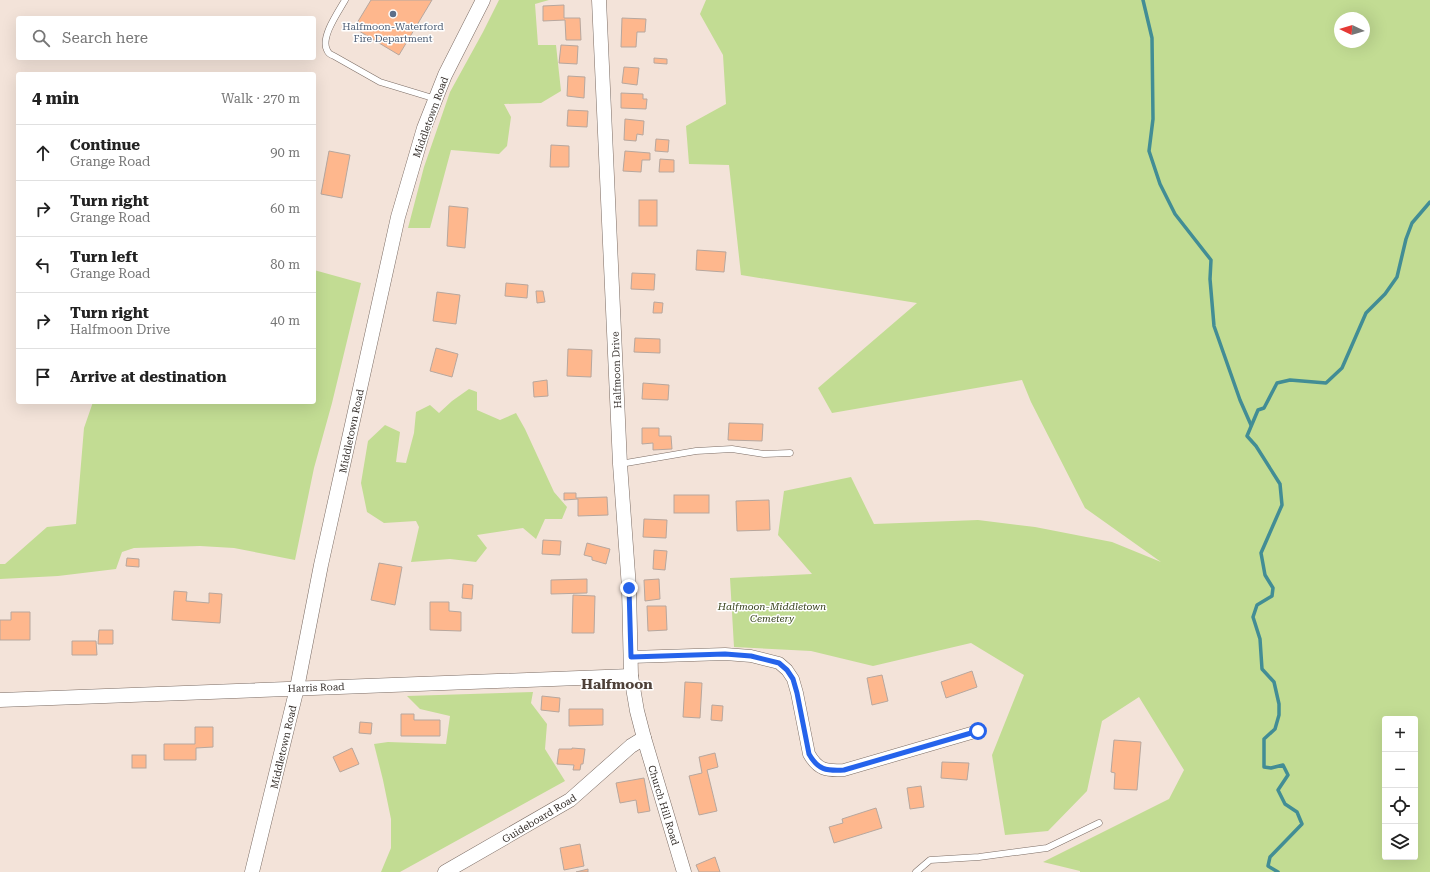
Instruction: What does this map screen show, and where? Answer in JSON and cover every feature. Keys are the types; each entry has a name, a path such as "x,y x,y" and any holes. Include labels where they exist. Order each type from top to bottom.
{"street":[{"name":"Middletown Road","path":"252,872 297,688 323,558 398,217 424,128 445,75 483,0"},
{"name":"Halfmoon Drive","path":"599,0 620,464 629,588 631,676 636,711 644,738"},
{"path":"631,657 725,654 751,656 779,663 787,670 793,679 809,754 813,762 819,768 831,771 844,770 978,731"},
{"name":"Harris Road","path":"0,700 631,676"},
{"name":"Guideboard Road","path":"445,872 570,800 631,746 644,738"},
{"name":"Church Hill Road","path":"644,738 684,872"}],"lane":[{"path":"345,0 327,33 325,45 327,51 380,82 436,98"},
{"path":"620,464 696,451 732,448 764,454 790,453"},
{"path":"916,872 930,860 979,857 1046,848 1099,823"}],"green space":[{"path":"499,0 549,0 535,4 538,45 556,45 561,91 541,103 504,104 511,117 507,146 499,154 451,150 430,228 408,228 424,167 450,92"},
{"name":"Halfmoon-Middletown Cemetery","path":"706,0 1430,0 1430,872 1080,872 1043,862 1169,799 1184,770 1139,697 1102,721 1087,791 1048,831 1005,835 992,755 1024,675 971,643 873,666 811,651 734,647 730,578 812,574 778,535 784,491 851,477 874,524 978,520 1035,527 1112,542 1161,562 1085,508 1031,402 1022,380 832,413 818,388 917,303 741,275 729,165 689,164 686,126 726,104 723,55 700,14"},
{"path":"316,271 361,283 332,403 314,468 295,560 234,548 200,546 134,548 122,552 116,569 58,576 0,579 0,564 5,564 47,527 76,524 84,428 92,404 316,404"},
{"path":"469,389 477,392 477,410 500,420 516,413 554,492 567,507 562,519 545,519 536,539 523,528 477,535 487,548 476,562 450,559 411,562 419,527 416,521 384,523 367,512 361,483 368,441 385,425 400,432 396,462 406,463 414,433 416,412 430,405 439,413 452,401"},
{"path":"533,692 531,703 547,724 545,749 565,781 400,872 381,872 391,848 391,819 374,744 388,742 446,744 450,716 420,709 407,696"}],"building":[{"name":"Halfmoon-Waterford Fire Department","path":"371,0 432,0 399,55 354,28"},
{"path":"564,5 564,18 580,18 581,40 566,40 565,20 543,21 543,6"},
{"path":"622,18 646,19 645,32 637,32 636,47 621,47"},
{"path":"561,45 578,46 577,64 559,63"},
{"path":"654,58 667,59 667,64 654,63"},
{"path":"624,67 639,68 637,85 622,83"},
{"path":"568,76 585,77 584,98 567,96"},
{"path":"621,93 643,94 643,99 647,99 646,109 621,108"},
{"path":"568,110 588,111 587,127 567,126"},
{"path":"625,119 644,121 643,135 637,134 636,141 624,140"},
{"path":"656,139 669,140 668,152 655,151"},
{"path":"551,145 569,146 569,167 550,167"},
{"path":"329,151 350,155 342,198 321,194"},
{"path":"625,151 650,153 650,160 642,160 641,172 623,171"},
{"path":"660,159 674,160 674,172 659,172"},
{"path":"639,200 657,200 657,226 639,226"},
{"path":"449,206 468,208 465,248 447,246"},
{"path":"697,250 726,252 724,272 696,270"},
{"path":"632,273 655,274 654,290 631,289"},
{"path":"506,283 528,285 527,298 505,296"},
{"path":"536,291 543,291 545,302 537,303"},
{"path":"437,292 460,295 456,324 433,321"},
{"path":"654,302 663,303 662,313 653,313"},
{"path":"635,338 660,339 660,353 634,352"},
{"path":"436,348 458,354 452,377 430,371"},
{"path":"568,349 592,350 591,377 567,376"},
{"path":"547,380 548,396 534,397 533,382"},
{"path":"643,383 669,385 668,400 642,399"},
{"path":"729,423 763,424 762,441 728,440"},
{"path":"642,428 659,428 659,436 671,436 672,449 653,450 653,443 642,444"},
{"path":"564,493 576,493 576,498 607,497 608,515 578,516 578,499 564,500"},
{"path":"674,495 709,495 709,513 674,513"},
{"path":"769,500 770,530 737,531 736,501"},
{"path":"644,519 667,520 666,538 643,537"},
{"path":"543,540 561,541 560,555 542,554"},
{"path":"587,543 610,549 606,564 592,560 592,557 584,555"},
{"path":"654,550 667,551 665,570 653,569"},
{"path":"127,558 139,559 139,567 126,566"},
{"path":"379,563 402,567 395,605 371,600"},
{"path":"587,579 587,593 551,594 551,580"},
{"path":"659,579 660,599 645,601 644,580"},
{"path":"463,584 473,585 472,599 462,598"},
{"path":"174,591 187,592 186,601 209,603 209,593 222,594 220,623 172,620"},
{"path":"573,595 595,596 594,633 572,633"},
{"path":"430,602 449,602 449,611 461,612 461,631 430,630"},
{"path":"647,606 666,606 667,630 648,631"},
{"path":"11,612 30,612 30,640 0,640 0,620 11,620"},
{"path":"99,630 113,630 113,644 98,644"},
{"path":"72,641 96,641 97,655 72,655"},
{"path":"972,671 977,687 946,698 941,682"},
{"path":"882,675 888,701 872,705 867,678"},
{"path":"685,682 702,683 700,718 683,717"},
{"path":"542,696 560,698 559,712 541,710"},
{"path":"712,705 723,706 722,721 711,720"},
{"path":"569,709 603,709 603,725 569,726"},
{"path":"401,714 414,714 414,720 440,720 440,736 401,736"},
{"path":"360,722 372,723 371,734 359,733"},
{"path":"195,727 213,727 213,747 196,748 196,760 164,760 164,744 195,744"},
{"path":"1114,740 1141,742 1137,790 1114,789 1115,773 1111,772"},
{"path":"352,748 359,764 340,772 333,757"},
{"path":"559,749 585,749 583,764 581,764 580,770 573,770 574,765 557,764"},
{"path":"715,753 718,767 707,770 717,811 699,815 689,776 702,773 699,757"},
{"path":"132,755 146,755 146,768 132,768"},
{"path":"942,762 969,763 967,780 941,778"},
{"path":"644,778 650,811 638,813 636,800 620,803 616,783"},
{"path":"921,786 924,807 910,809 907,788"},
{"path":"876,808 882,828 834,843 829,827 843,823 842,819"},
{"path":"580,844 584,866 564,870 560,848"},
{"path":"715,857 720,872 699,872 696,865"},
{"path":"588,869 588,872 576,872"}],"waterway":[{"path":"1143,0 1152,38 1153,119 1149,151 1160,184 1175,214 1211,260 1210,279 1214,326 1240,400 1251,425"},
{"path":"1278,872 1268,866 1270,857 1302,824 1297,812 1285,804 1278,790 1288,775 1283,765 1271,768 1264,767 1264,739 1275,729 1279,715 1279,704 1274,682 1262,669 1260,639 1253,617 1257,605 1272,596 1273,588 1265,575 1261,553 1282,505 1280,484 1256,446 1247,436 1258,410 1264,408 1277,383 1290,380 1326,383 1342,368 1366,313 1385,294 1397,277 1406,239 1412,223 1430,202"}],"place":[{"name":"Halfmoon-Waterford Fire Department","path":"393,14"}],"district":[{"name":"Halfmoon","path":"617,684"}],"route":[{"path":"629,588 631,657 725,654 751,656 779,663 787,670 793,679 797,693 809,754 813,762 819,768 831,771 844,770 978,731"}]}
